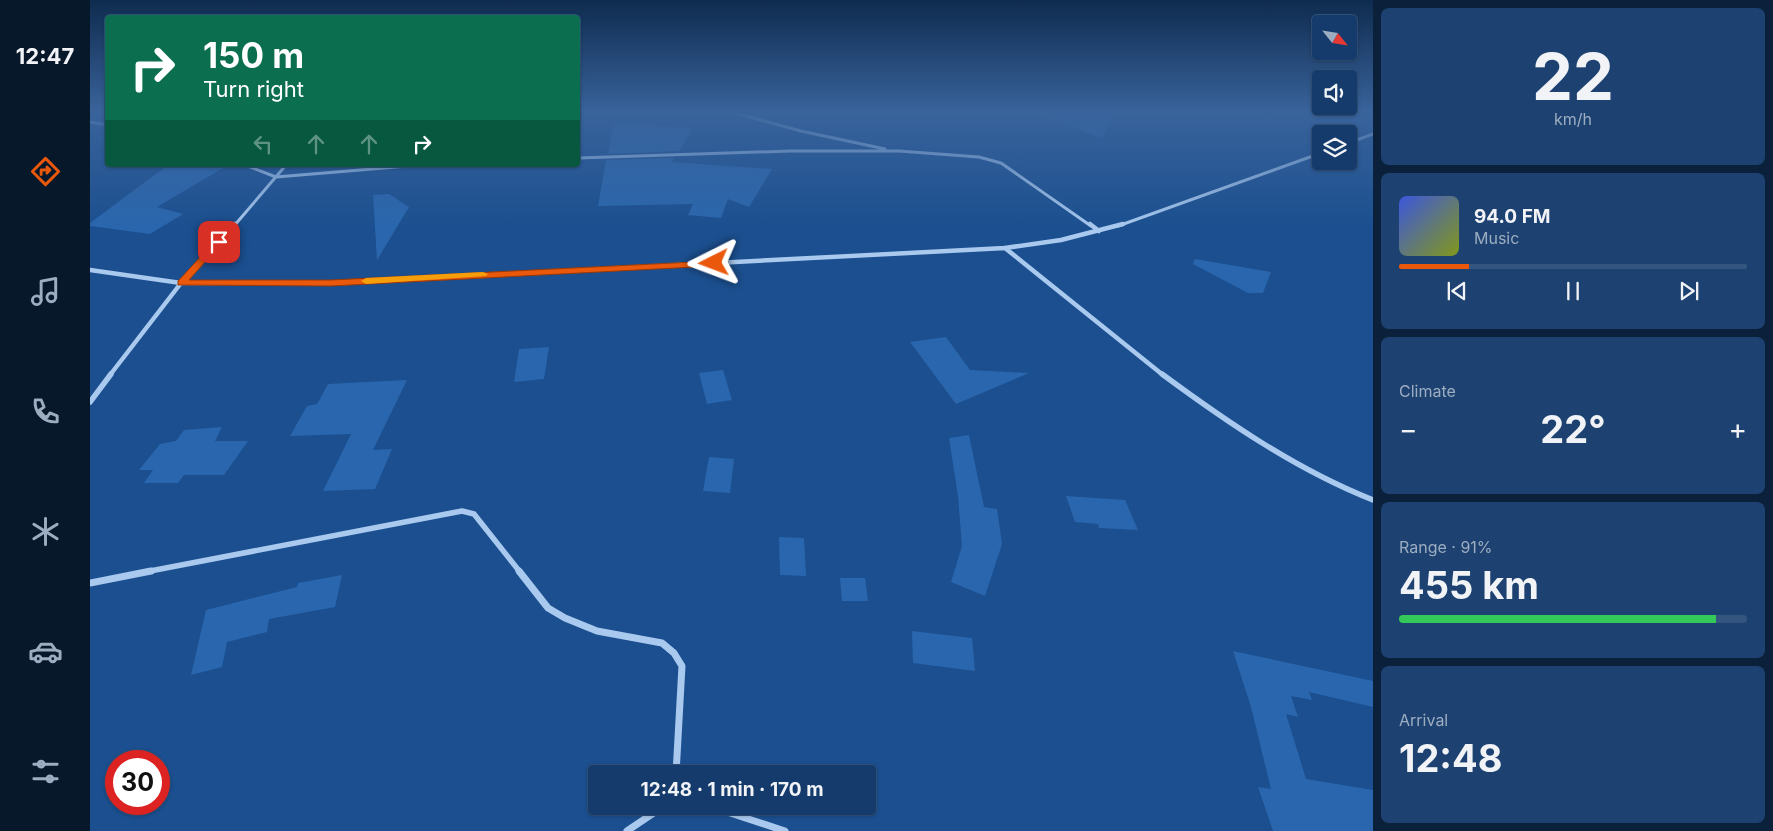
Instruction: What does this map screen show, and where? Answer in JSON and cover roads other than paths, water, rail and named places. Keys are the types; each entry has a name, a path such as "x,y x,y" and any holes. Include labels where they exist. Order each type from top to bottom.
{"street":[{"path":"893,150 899,151"},
{"path":"580,158 741,152 899,151 979,157 1000,163 1099,231"},
{"path":"90,270 181,283 331,283 1005,248 1099,231 1312,156"},
{"path":"250,167 276,177 396,167"},
{"path":"90,402 181,283 257,201 284,167"},
{"path":"1005,248 1104,331 1193,398 1262,443 1348,491 1373,500"},
{"path":"90,584 462,511 474,514 548,608 565,618 597,631 662,643 674,653 682,666 676,765"},
{"path":"627,831 651,815"},
{"path":"736,815 785,831"}]}
